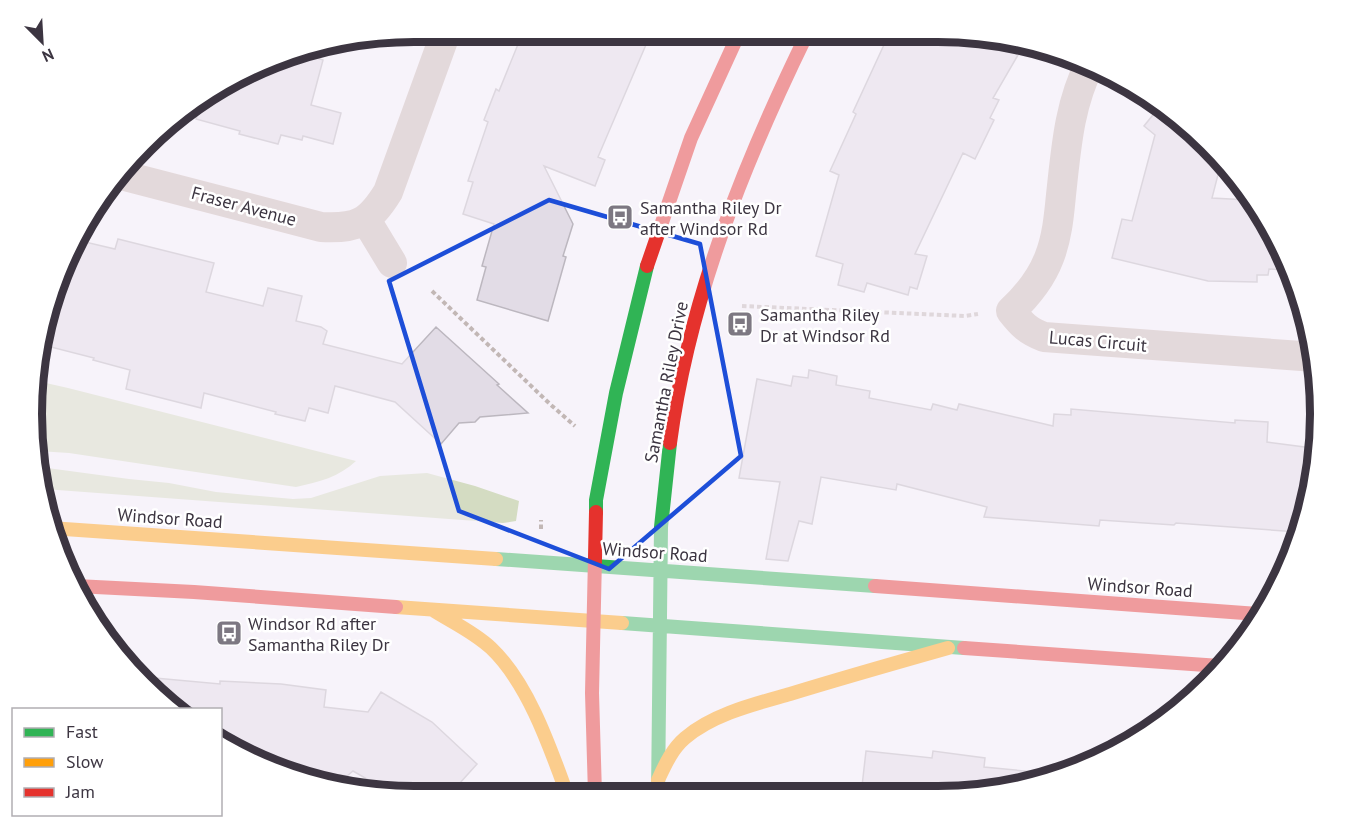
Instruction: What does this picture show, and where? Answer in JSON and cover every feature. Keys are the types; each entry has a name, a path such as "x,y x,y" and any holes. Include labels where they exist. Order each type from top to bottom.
{"main road":[{"path":"595,786 592,693 596,500 628,338 648,260 691,138 734,42"},
{"name":"Samantha Riley Drive","path":"658,786 657,681 660,570 664,486 674,417 689,344 706,279 753,147 803,42"},
{"name":"Windsor Road","path":"60,529 1252,614"},
{"path":"84,586 194,592 1212,665"},
{"path":"433,610 491,647 503,660 535,717 564,786"},
{"path":"659,786 668,759 682,742 699,728 720,718 837,679 953,647"}],"street":[{"path":"392,263 366,220 378,209 388,192 442,42"},
{"path":"1011,311 1036,283 1051,252 1056,236 1071,117 1086,73"},
{"name":"Fraser Avenue","path":"128,177 321,226 344,228 366,220"},
{"name":"Lucas Circuit","path":"1011,311 1029,331 1044,337 1306,356"}],"path":[{"path":"432,291 579,429"},
{"path":"742,306 965,316 1011,311"}],"highlighted area":[{"path":"549,200 700,244 741,456 609,569 459,511 389,281"}],"green space":[{"path":"44,382 356,461 336,475 296,487 69,453 44,451 42,414"},
{"path":"46,468 169,483 216,492 293,499 311,498 380,476 427,473 519,501 516,521 503,523 50,489"}],"building":[{"path":"519,42 647,42 598,157 605,160 595,186 544,166 573,224 548,321 477,300 486,267 482,266 494,224 463,214 473,182 468,181 488,122 484,120 496,89 499,91"},
{"path":"885,42 987,45 1005,48 1018,55 993,98 999,100 990,118 994,120 975,159 963,153 915,254 927,256 917,289 910,287 908,295 867,283 864,292 838,285 843,264 816,256 839,175 830,171 856,114 853,112"},
{"path":"318,55 317,58 323,60 311,105 341,113 333,144 303,136 302,140 281,135 278,144 239,134 240,131 196,119 198,111 207,105 249,80"},
{"path":"1155,112 1201,151 1219,170 1212,198 1242,200 1272,249 1281,270 1269,269 1268,275 1257,275 1257,282 1208,281 1112,258 1122,219 1132,221 1155,135 1144,126"},
{"path":"118,239 214,263 206,292 263,306 268,288 302,296 296,321 321,327 327,331 323,344 402,364 436,327 528,413 480,417 475,422 459,423 441,444 395,402 335,386 328,413 309,408 305,421 204,393 201,408 126,389 130,370 48,346 62,294 84,242 115,249"},
{"path":"809,370 837,376 836,385 870,391 869,398 931,410 933,404 957,410 959,404 1053,426 1054,414 1071,415 1071,409 1235,423 1235,420 1268,422 1267,442 1308,447 1303,487 1291,531 1100,520 1099,526 984,517 987,507 897,484 896,490 821,477 812,524 799,521 788,561 766,559 780,482 739,478 757,379 791,386 793,376 808,378"},
{"path":"152,678 220,684 220,681 281,684 326,690 324,707 368,712 381,692 432,722 477,764 457,786 375,784 353,771 347,776 311,771 249,748 222,732 222,708 187,708"},
{"path":"866,751 932,758 933,751 985,758 984,767 1037,772 1011,779 962,785 862,786"}],"traffic: fast":[{"path":"596,512 596,500 616,393 647,266"},
{"path":"658,786 661,527 670,443"},
{"path":"496,559 875,586"},
{"path":"622,623 964,648"}],"traffic: slow":[{"path":"60,529 496,559"},
{"path":"396,607 622,623"},
{"path":"433,610 477,637 504,662 527,697 564,786"},
{"path":"658,780 680,742 708,722 721,716 948,648"}],"traffic: jam":[{"path":"647,266 691,138 735,42"},
{"path":"670,443 679,389 705,284 741,182 803,42"},
{"path":"595,786 592,693 596,512"},
{"path":"84,586 396,607"},
{"path":"875,586 1252,614"},
{"path":"964,648 1212,665"}],"place":[{"name":"Samantha Riley Dr after Windsor Rd","path":"620,217"},
{"name":"Samantha Riley Dr at Windsor Rd","path":"740,324"},
{"name":"Windsor Rd after Samantha Riley Dr","path":"229,633"}]}
